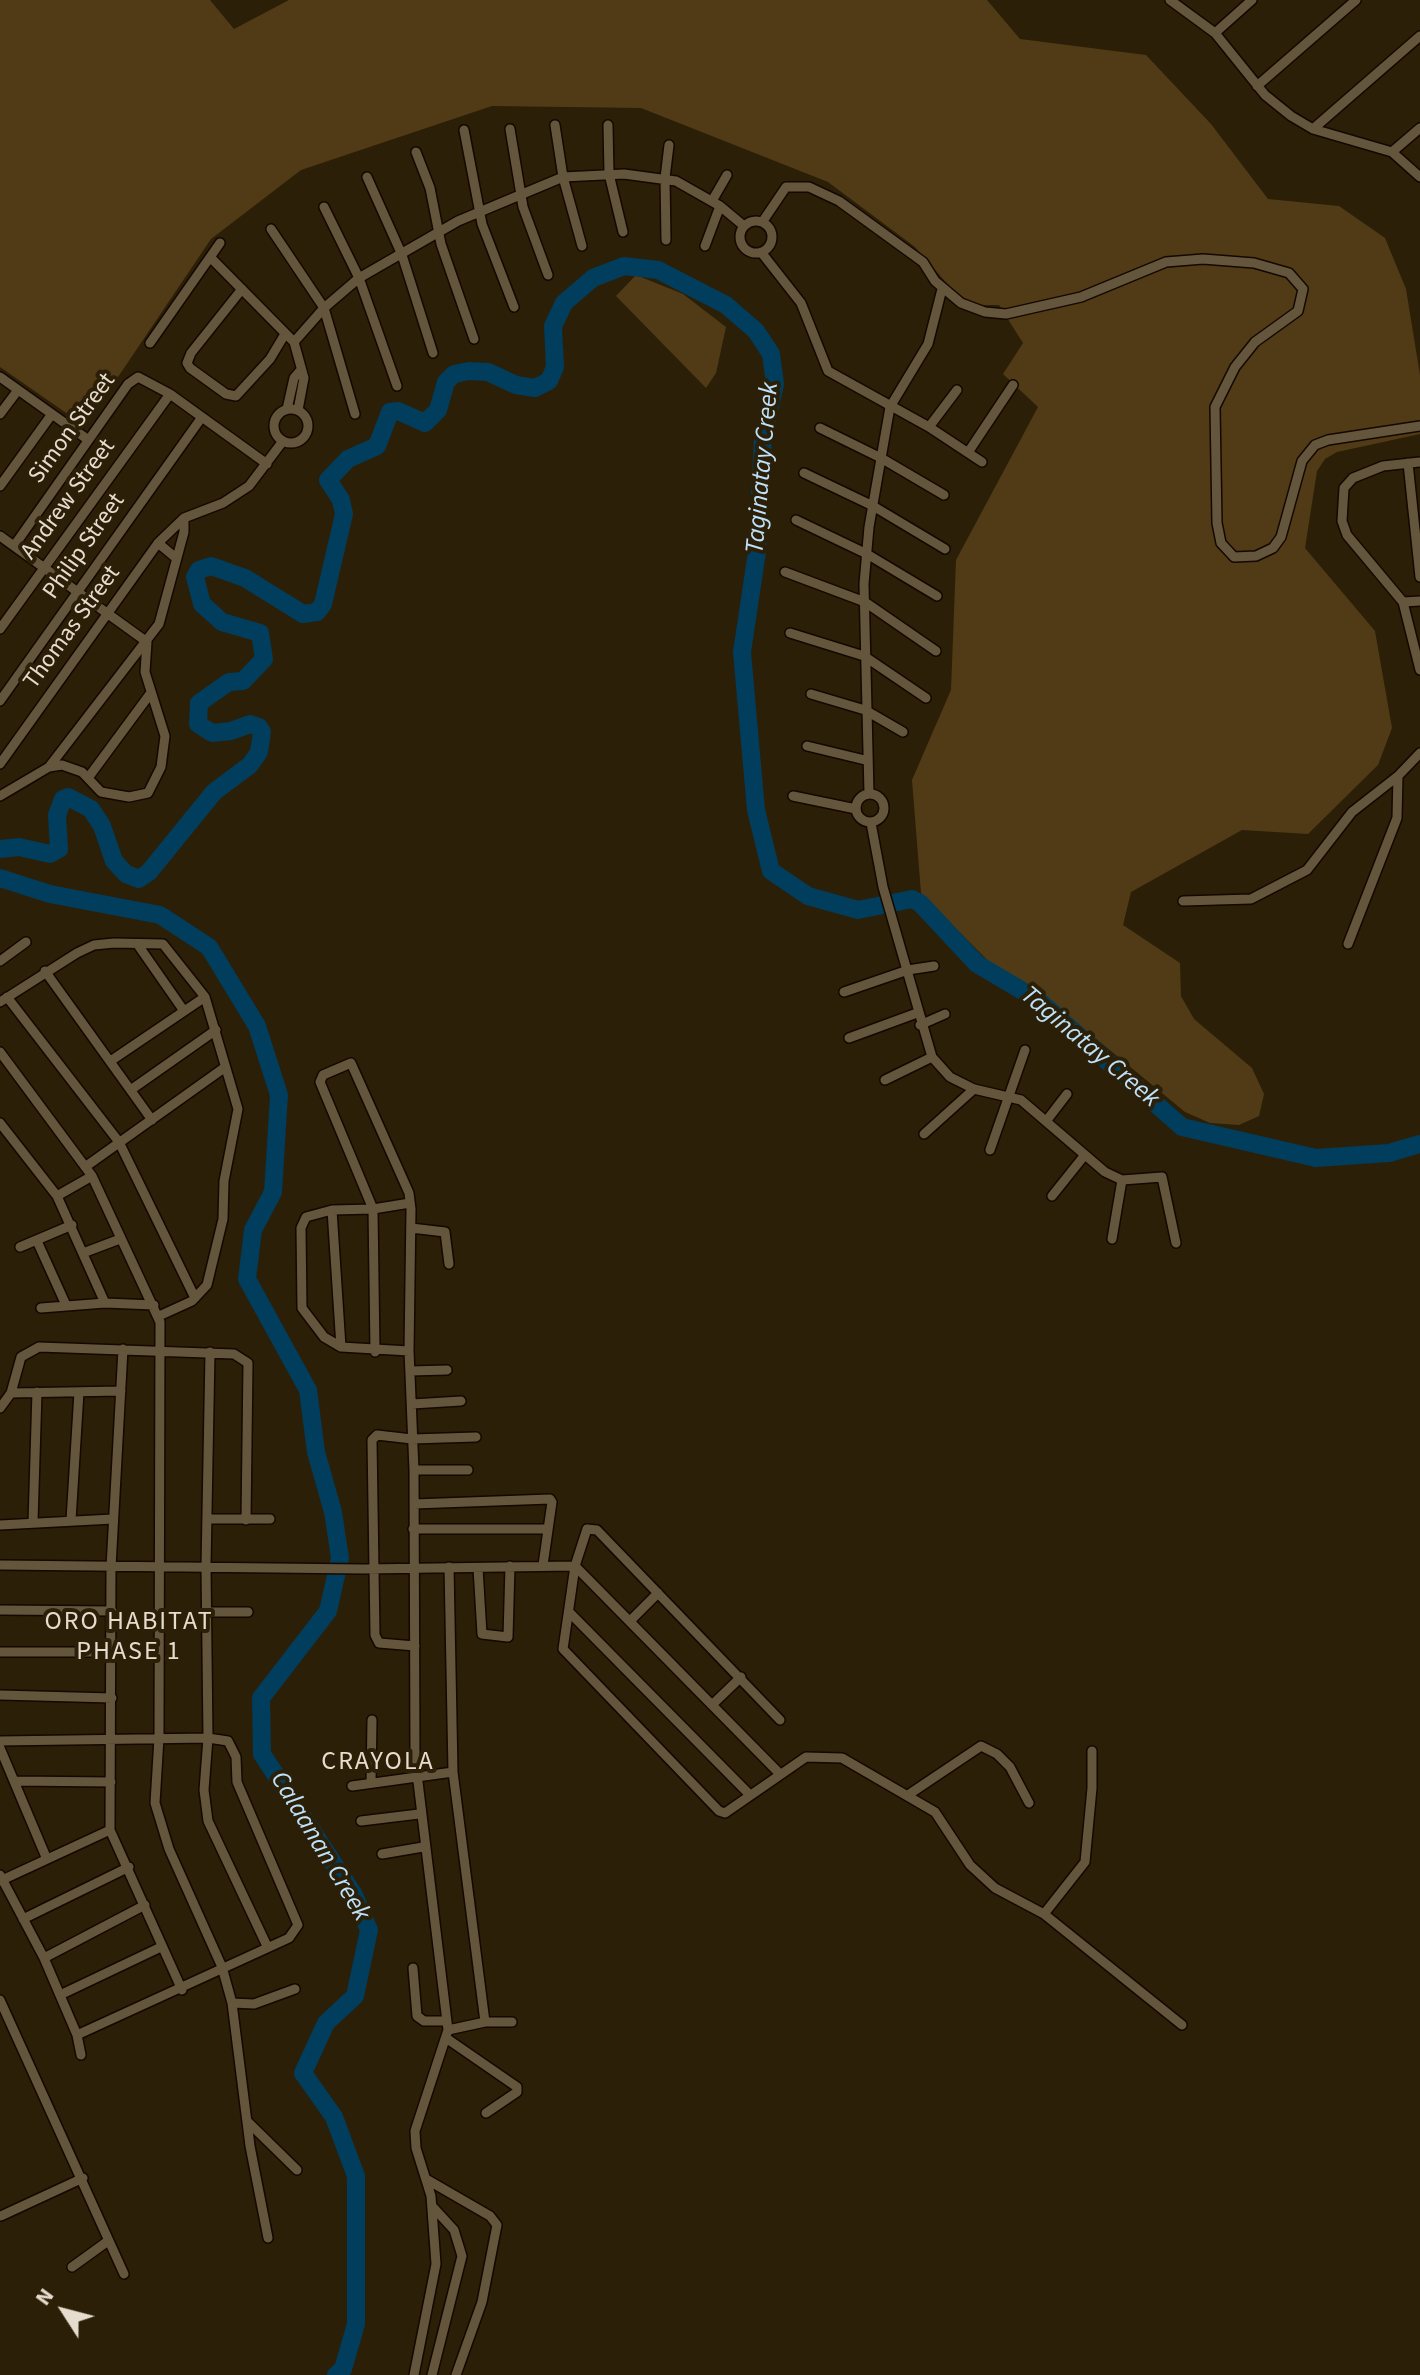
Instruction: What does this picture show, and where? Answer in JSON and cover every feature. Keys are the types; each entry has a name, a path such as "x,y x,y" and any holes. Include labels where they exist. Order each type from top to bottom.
{"street":[{"path":"1170,0 1215,33 1277,106 1313,129 1392,152 1420,177"},
{"path":"1215,33 1252,0"},
{"path":"1257,86 1356,0"},
{"path":"1313,129 1420,36"},
{"path":"555,125 563,177 582,246"},
{"path":"608,125 609,174 623,232"},
{"path":"1392,152 1420,128"},
{"path":"510,129 523,191 523,207 548,275"},
{"path":"464,130 480,210 514,307"},
{"path":"666,240 665,178 669,145"},
{"path":"416,152 440,230 441,244 474,339"},
{"path":"294,342 324,308 359,278 480,210 563,177 609,174 665,178 687,185 744,226"},
{"path":"705,246 727,175"},
{"path":"367,177 402,255 433,353"},
{"path":"763,221 782,190 797,185 809,187 839,201 912,254 942,289 972,308 1006,314 1081,297 1166,262 1203,259 1254,263 1281,270 1297,279 1303,289 1298,311 1255,342 1235,367 1215,407 1217,523 1221,543 1234,557 1256,556 1273,548 1281,537 1302,461 1315,445 1420,426"},
{"path":"324,207 359,278 397,386"},
{"path":"753,221 763,221 769,227 772,239 761,252 751,252 742,244 744,226 753,221"},
{"path":"271,229 324,308 355,414"},
{"path":"150,343 220,243"},
{"path":"761,252 801,303 828,371 929,427 982,462"},
{"path":"211,258 294,342 304,378 292,409 275,421 276,432 283,441 294,443 307,433 308,422 292,409"},
{"path":"242,289 191,353 190,368 226,394 236,396 270,359 285,334"},
{"path":"869,794 865,760 864,656 867,554 873,506 890,407 928,344 942,289"},
{"path":"0,377 87,439"},
{"name":"Simon Street","path":"14,546 128,384 138,377 170,394"},
{"path":"969,451 1013,385"},
{"path":"0,414 18,390"},
{"path":"929,427 957,390"},
{"path":"170,394 267,464"},
{"name":"Andrew Street","path":"1,625 170,394"},
{"path":"0,486 52,414"},
{"name":"Philip Street","path":"0,701 202,417"},
{"path":"820,428 881,458 944,495"},
{"path":"0,796 49,767 159,624 184,532 184,518 237,496 258,478 283,441"},
{"path":"1420,462 1383,466 1347,482 1342,521 1347,535 1403,602 1420,670"},
{"path":"1408,463 1420,577"},
{"path":"804,473 873,506 945,549"},
{"name":"Thomas Street","path":"0,764 158,543 184,518"},
{"path":"796,520 867,554 937,596"},
{"path":"0,536 147,642"},
{"path":"158,543 176,558"},
{"path":"785,572 865,602 936,651"},
{"path":"1403,602 1420,601"},
{"path":"790,633 864,656 926,698"},
{"path":"49,767 73,767 101,792 112,795 141,796 152,789 161,767 165,736 145,672 147,642"},
{"path":"88,778 150,694"},
{"path":"811,694 865,710 903,732"},
{"path":"807,746 865,760"},
{"path":"1183,901 1251,899 1307,870 1352,812 1398,776 1420,753"},
{"path":"1348,944 1397,818 1398,776"},
{"path":"869,794 878,796 885,807 880,820 871,823 862,821 856,809 861,798 869,794"},
{"path":"793,796 856,809"},
{"path":"871,823 883,887 908,970 920,1025 932,1057 950,1077 974,1089 1011,1096 1047,1120 1084,1156 1122,1180 1162,1177 1176,1243"},
{"path":"0,961 26,942"},
{"path":"159,1316 195,1298 207,1285 223,1219 224,1181 238,1109 205,997 163,944 94,945 45,971 4,1000 119,1142 195,1298"},
{"path":"138,945 184,1011"},
{"path":"844,992 908,970 934,966"},
{"path":"45,971 112,1060 152,1120"},
{"path":"112,1060 205,997"},
{"path":"849,1038 917,1013"},
{"path":"920,1025 945,1014"},
{"path":"132,1089 216,1030"},
{"path":"990,1150 1025,1050"},
{"path":"0,1052 92,1176 159,1316 163,1351 159,1738 155,1803 161,1827 222,1967 232,2003 268,2238"},
{"path":"885,1080 932,1057"},
{"path":"375,1352 373,1209 320,1082 323,1075 351,1063 409,1193 410,1203 409,1351 414,1470 416,1777 447,2030 415,2131 416,2148 432,2206 436,2264 416,2374"},
{"path":"85,1167 224,1068"},
{"path":"924,1134 974,1089"},
{"path":"1047,1120 1067,1094"},
{"path":"0,1123 57,1196 105,1303"},
{"path":"1052,1196 1084,1156"},
{"path":"57,1196 92,1176"},
{"path":"1112,1239 1122,1180"},
{"path":"409,1351 375,1352 341,1347 324,1337 302,1308 301,1228 306,1217 332,1210 373,1209 410,1203"},
{"path":"332,1210 341,1347"},
{"path":"20,1247 72,1225"},
{"path":"411,1228 445,1232 449,1264"},
{"path":"83,1253 120,1239"},
{"path":"37,1241 66,1305"},
{"path":"41,1308 105,1303 154,1305"},
{"path":"0,1408 11,1393 18,1363 28,1349 234,1354 248,1363 246,1520"},
{"path":"123,1349 111,1567 110,1830 182,1990"},
{"path":"210,1352 206,1566 208,1738 204,1790 208,1821 267,1946"},
{"path":"410,1371 447,1370"},
{"path":"11,1393 121,1391"},
{"path":"33,1522 37,1392"},
{"path":"71,1520 79,1392"},
{"path":"412,1404 461,1401"},
{"path":"415,1646 376,1641 368,1569 372,1440 377,1435 412,1439 476,1437"},
{"path":"414,1470 468,1470"},
{"path":"414,1504 547,1498 552,1502 543,1565"},
{"path":"0,1525 113,1519"},
{"path":"208,1519 270,1519"},
{"path":"780,1720 592,1527 583,1533 575,1566 564,1652 719,1811 725,1813 806,1757 833,1756 935,1812 970,1865 995,1888 1044,1914 1182,2025"},
{"path":"413,1529 548,1529"},
{"path":"0,1565 111,1567 160,1564 368,1569 575,1566 714,1703 780,1774"},
{"path":"478,1568 482,1634 508,1637 510,1566"},
{"path":"449,1567 453,1772 485,2022"},
{"path":"631,1620 658,1593"},
{"path":"0,1610 112,1611"},
{"path":"207,1612 248,1612"},
{"path":"569,1612 749,1794"},
{"path":"0,1652 112,1652"},
{"path":"714,1703 741,1677"},
{"path":"0,1695 112,1698"},
{"path":"371,1782 372,1720"},
{"path":"0,1741 111,1738 208,1738 228,1741 233,1748 237,1782 298,1925 289,1938 222,1967 182,1990 77,2035"},
{"path":"908,1795 981,1746 997,1754 1010,1767 1029,1803"},
{"path":"0,1748 46,1857"},
{"path":"1044,1914 1085,1862 1092,1751"},
{"path":"352,1786 453,1772"},
{"path":"14,1781 111,1782"},
{"path":"361,1821 419,1814"},
{"path":"81,2055 77,2035 44,1958 1,1878 110,1830"},
{"path":"382,1854 423,1847"},
{"path":"23,1919 129,1867"},
{"path":"44,1958 145,1905"},
{"path":"60,1995 161,1947"},
{"path":"413,1968 417,2016 447,2030 517,2087 517,2092 486,2113"},
{"path":"232,2003 254,2004 295,1989"},
{"path":"0,2000 124,2274"},
{"path":"447,2030 485,2022 512,2022"},
{"path":"248,2122 297,2170"},
{"path":"1,2216 83,2178"},
{"path":"426,2179 490,2216 497,2225 482,2302 456,2375"},
{"path":"432,2206 454,2230 462,2256 432,2375"},
{"path":"72,2267 108,2241"}],"shaded area":[{"path":"0,0 210,0 234,29 289,0 987,0 1020,39 1146,55 1211,124 1268,199 1339,206 1385,238 1406,289 1420,375 1420,434 1337,452 1325,459 1317,471 1305,548 1375,631 1392,728 1378,765 1308,834 1242,830 1131,892 1123,925 1180,963 1181,996 1194,1019 1252,1068 1264,1094 1259,1116 1239,1125 1210,1123 1185,1112 1049,1000 995,968 921,893 912,780 951,690 956,560 1038,407 1003,374 1023,343 999,305 975,305 957,295 915,247 828,182 641,108 492,106 301,170 211,239 85,426 0,367"},
{"path":"636,275 683,294 726,327 716,373 706,388 616,296"}],"waterway":[{"name":"Taginatay Creek","path":"0,849 19,847 50,854 59,849 57,815 63,799 68,797 91,809 102,826 114,861 126,874 139,879 149,872 214,792 250,765 259,752 262,732 259,727 250,724 231,731 212,733 198,724 199,703 229,682 243,681 264,659 260,633 222,622 202,604 195,577 199,570 211,566 245,578 303,614 317,612 323,604 344,514 341,500 328,480 348,459 377,446 390,412 398,411 425,423 438,410 446,382 454,374 469,371 488,372 516,385 535,388 549,381 555,367 553,326 564,303 593,278 624,266 658,270 726,305 756,331 771,354 775,384 763,439 757,552 742,652 756,810 771,871 808,896 858,910 912,899 920,903 977,964 1038,1000 1182,1127 1316,1158 1389,1153 1420,1144"},
{"name":"Calaanan Creek","path":"0,878 50,894 160,915 209,947 257,1026 279,1095 273,1192 253,1230 247,1279 308,1390 316,1452 333,1512 340,1558 328,1611 261,1698 262,1754 354,1895 369,1930 355,1996 326,2023 303,2073 334,2117 356,2176 356,2324 343,2369 336,2375"}],"district":[{"name":"ORO HABITAT PHASE 1","path":"129,1638"},
{"name":"CRAYOLA","path":"378,1763"}]}
